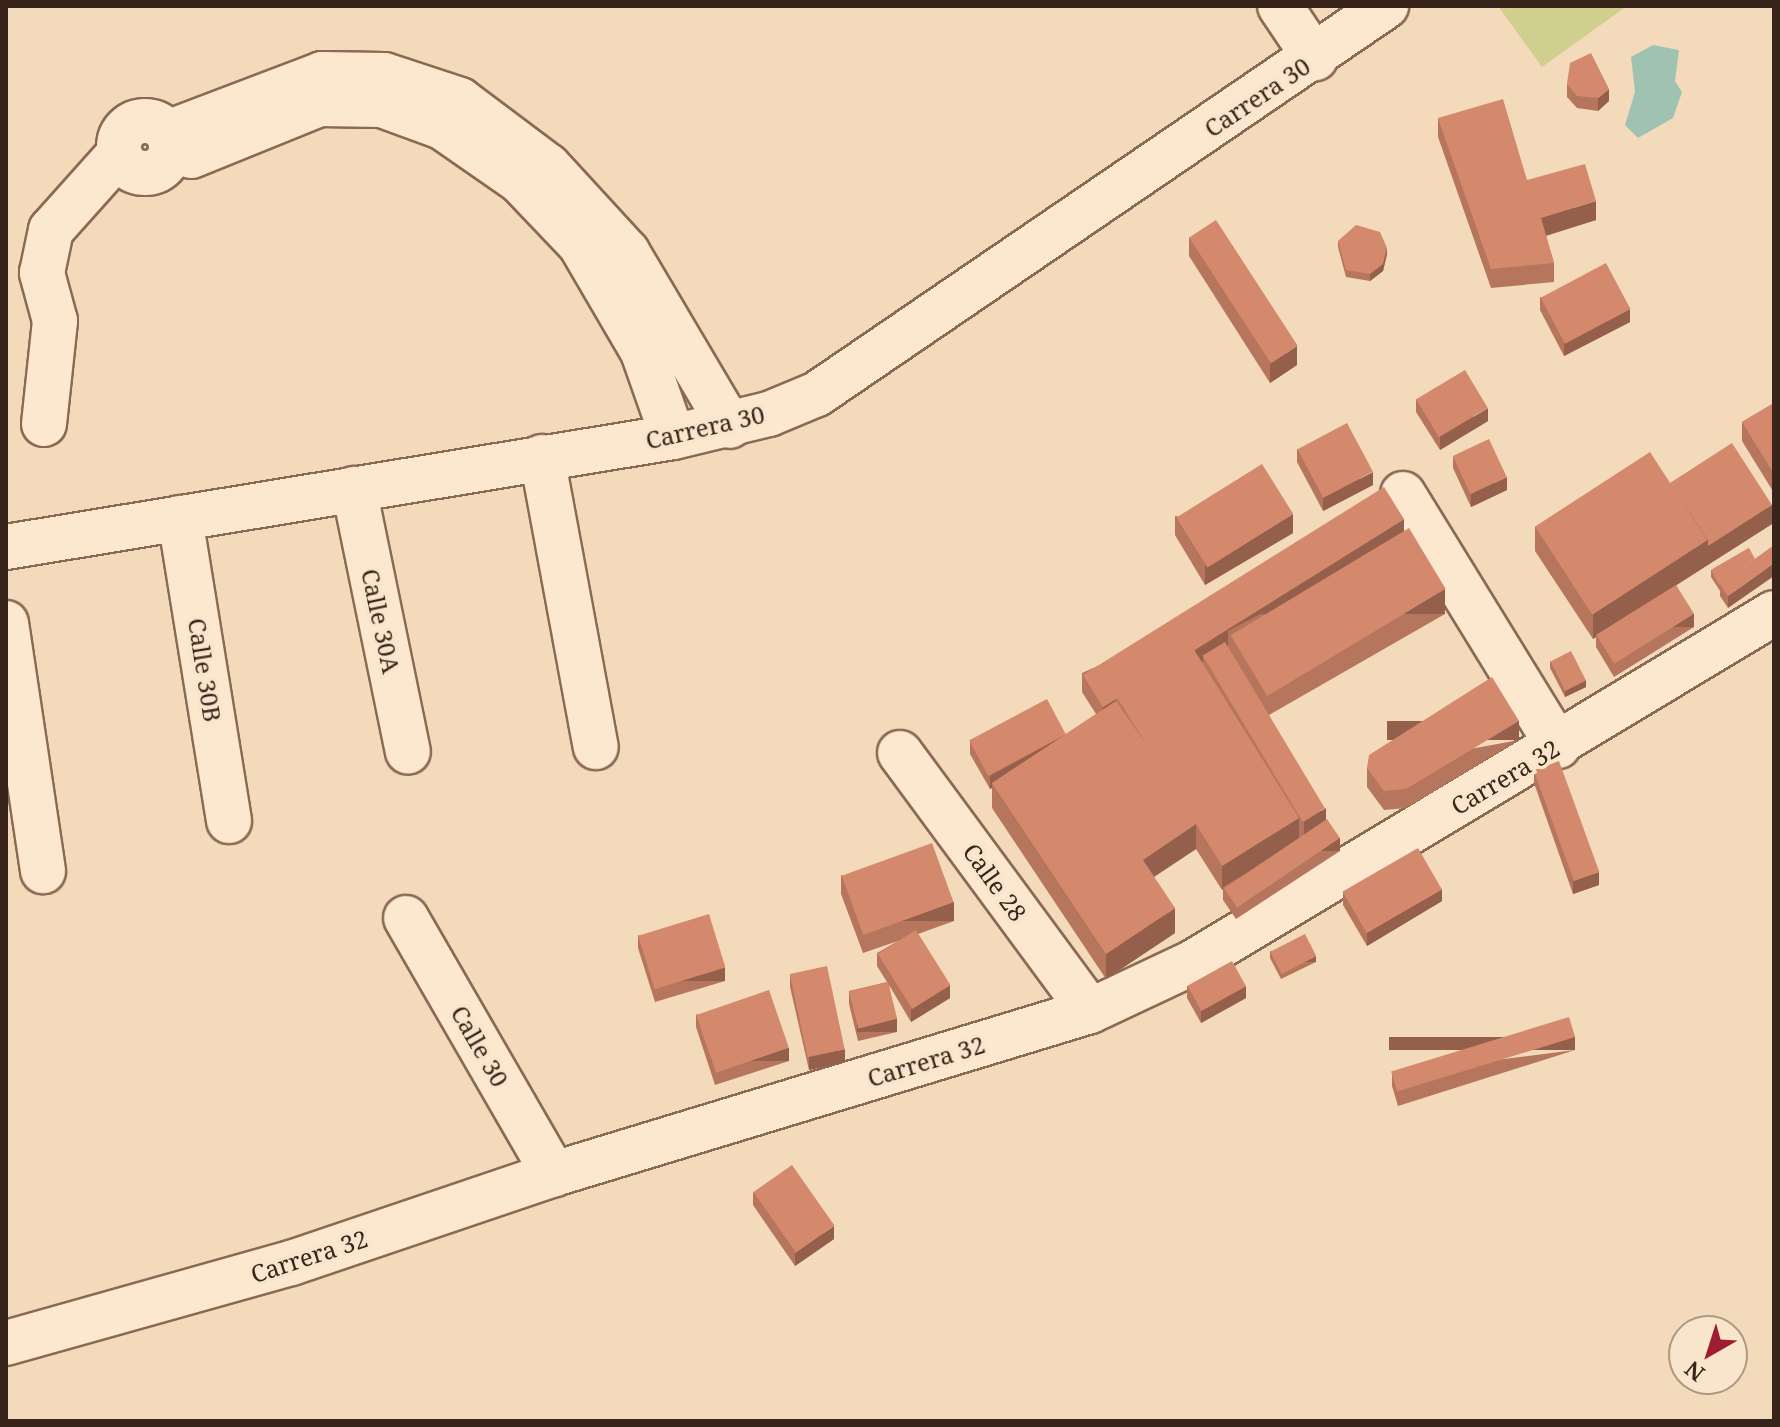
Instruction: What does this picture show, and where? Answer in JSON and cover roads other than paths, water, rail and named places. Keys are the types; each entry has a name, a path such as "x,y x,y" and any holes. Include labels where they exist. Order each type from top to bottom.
{"street":[{"path":"1280,6 1315,58"},
{"name":"Carrera 30","path":"6,547 673,437 730,426 817,394 1315,58 1386,6"},
{"path":"168,146 322,74 384,75 460,100 548,166 627,252 730,426"},
{"path":"44,424 55,321 42,273 51,230 119,154 128,126 143,120 168,146 207,153 320,104 382,105 442,127 520,181 580,244 643,352 673,437"},
{"path":"542,457 596,747"},
{"name":"Calle 30A","path":"354,489 408,752"},
{"path":"1403,494 1558,746"},
{"name":"Calle 30B","path":"180,518 229,821"},
{"name":"Carrera 32","path":"6,1343 291,1263 554,1174 1090,1011 1192,963 1558,746 1774,613"},
{"path":"6,623 43,871"},
{"name":"Calle 28","path":"900,753 1090,1011"},
{"name":"Calle 30","path":"406,918 554,1174"}]}
